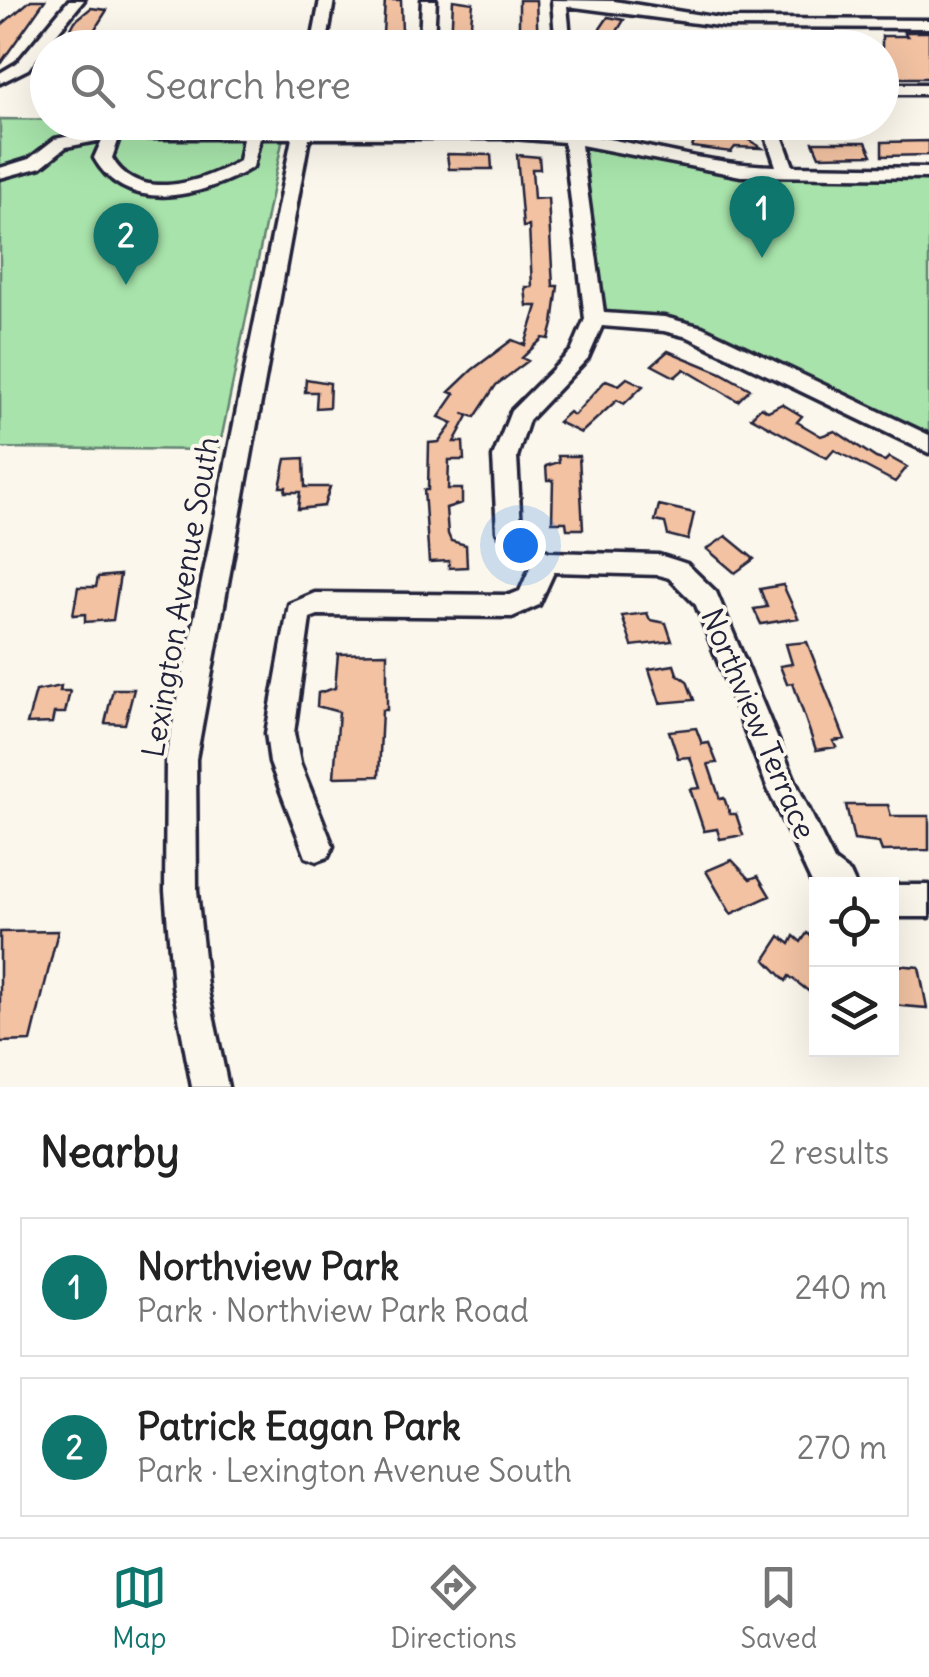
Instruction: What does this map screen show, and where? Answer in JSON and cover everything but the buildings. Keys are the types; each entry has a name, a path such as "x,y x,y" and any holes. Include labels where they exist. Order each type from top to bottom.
{"street":[{"path":"47,30 77,0"},
{"path":"321,30 327,0"},
{"path":"428,30 429,0"},
{"path":"693,18 704,0"},
{"path":"562,30 559,1 614,4 726,23 874,18 929,24"},
{"path":"0,78 26,66 30,59"},
{"path":"899,89 929,89"},
{"path":"0,174 35,163 62,143 79,140"},
{"path":"111,140 104,158 114,176 144,188 166,190 192,188 232,174 247,163 251,140"},
{"name":"Lexington Avenue South","path":"210,1087 190,986 181,891 181,758 300,140"},
{"path":"317,846 284,762 280,732 298,612 315,604 512,606 530,598 546,562 523,550 509,531 506,457 519,416 581,353 595,319 572,140"},
{"path":"581,140 696,165 787,173 929,173"},
{"path":"775,140 787,173"},
{"path":"595,319 664,324 695,332 929,444"},
{"name":"Northview Terrace","path":"546,562 659,566 678,571 707,599 782,789 823,872 830,877"},
{"path":"899,901 929,901"}],"green space":[{"path":"0,119 30,119 30,140 283,140 219,450 0,448"},
{"path":"584,145 739,175 929,176 929,438 655,317 613,314 602,309"}],"place":[{"name":"Northview Park","path":"762,258"},
{"name":"Patrick Eagan Park","path":"126,285"}]}
